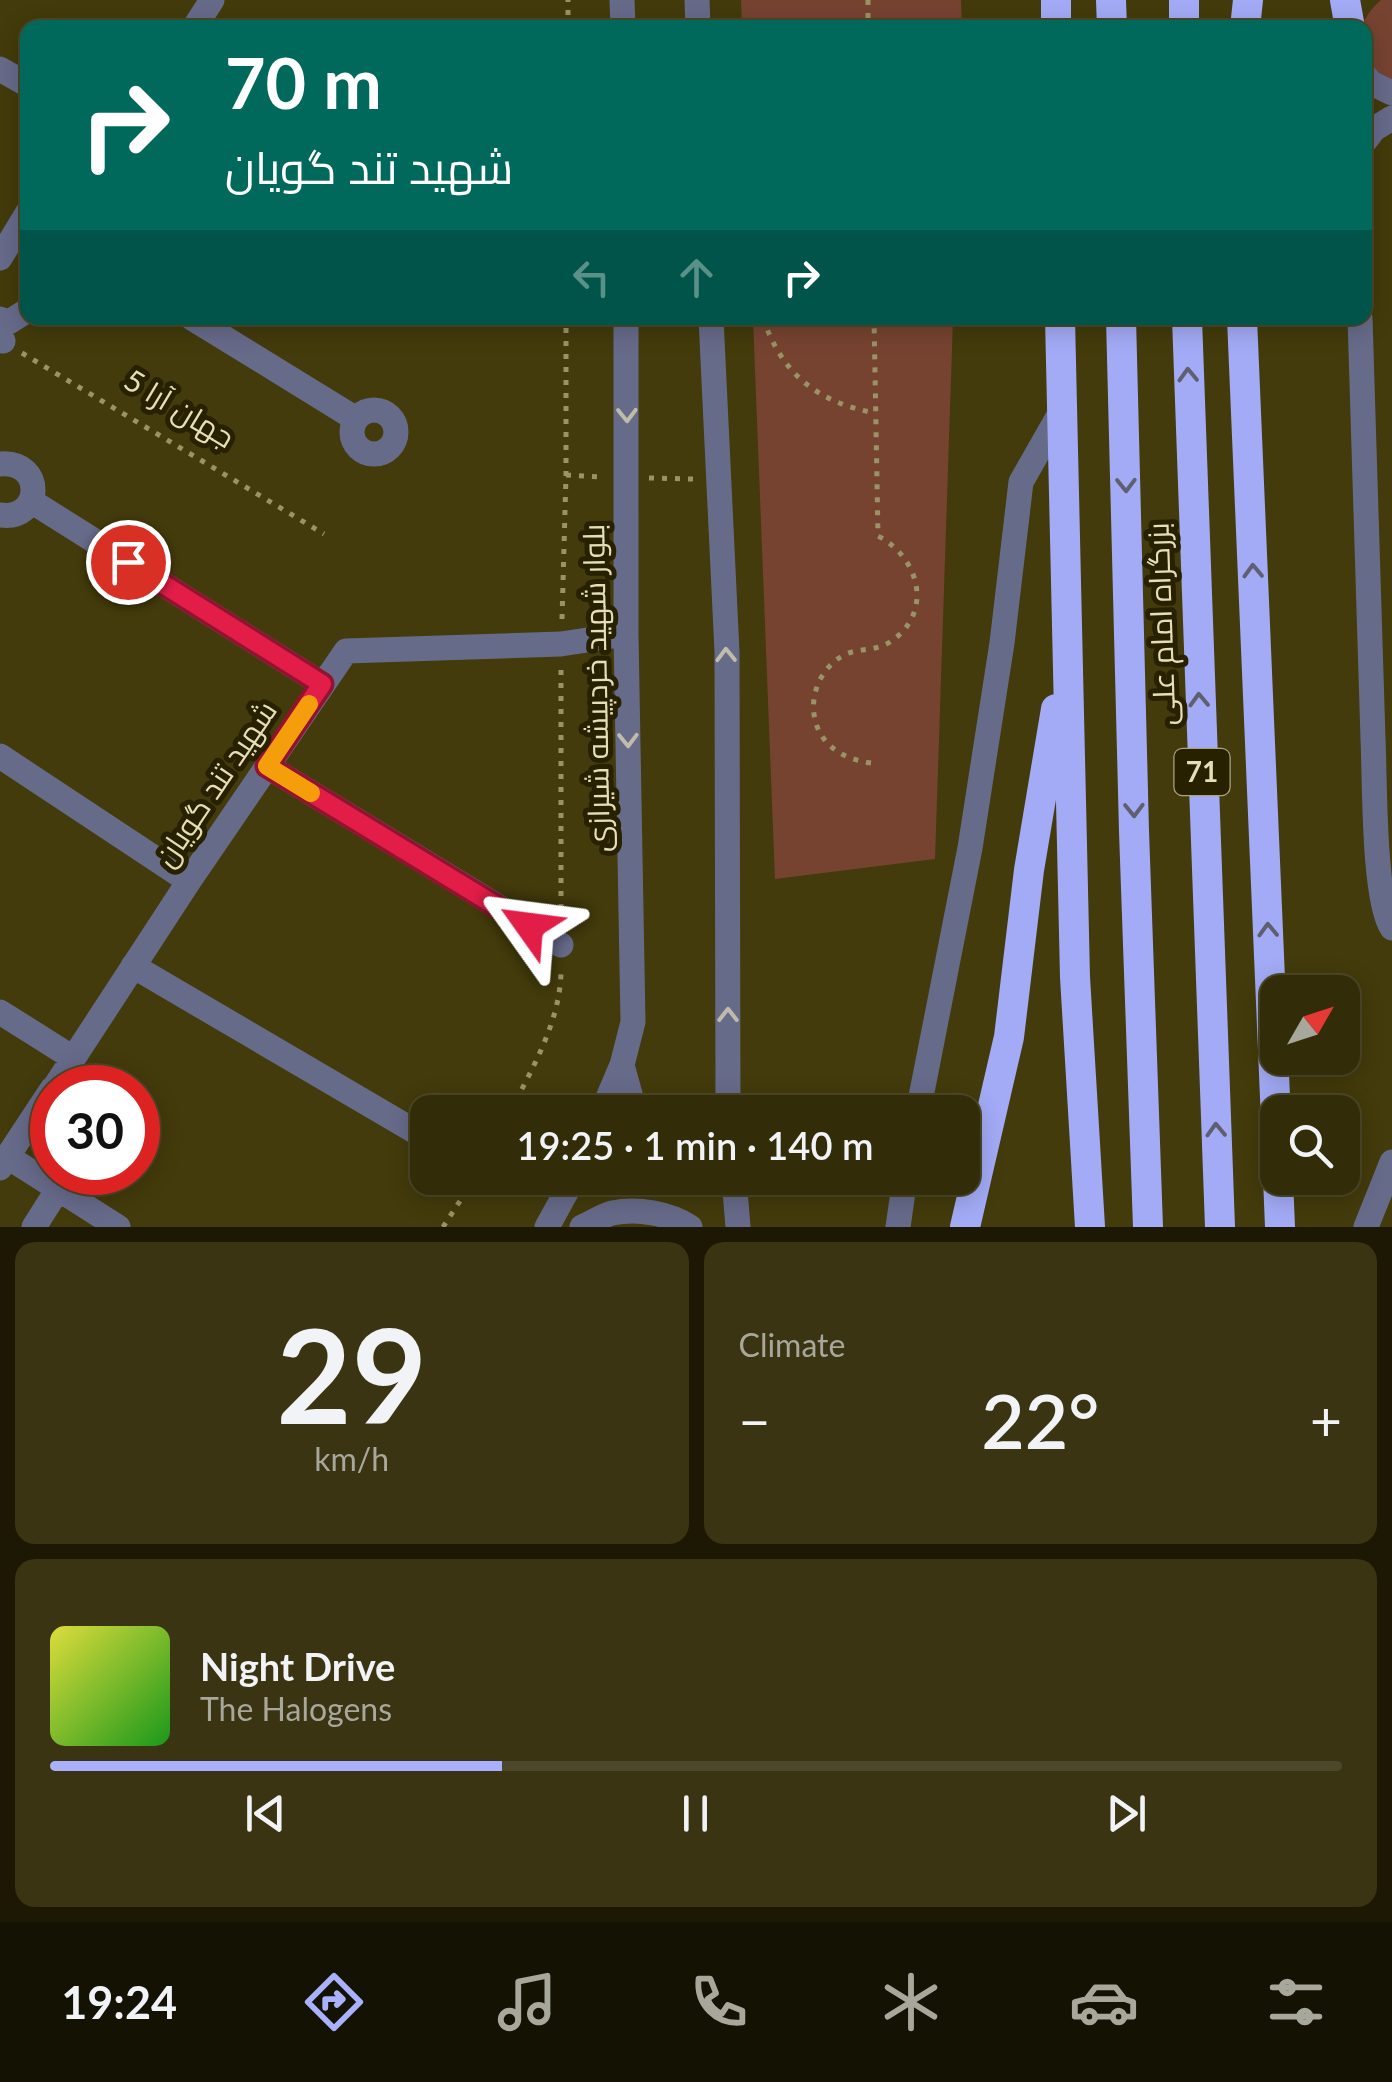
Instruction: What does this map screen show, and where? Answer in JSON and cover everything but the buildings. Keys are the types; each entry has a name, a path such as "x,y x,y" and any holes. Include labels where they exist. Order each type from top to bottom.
{"highway":[{"path":"1060,325 1076,977 1090,1227"},
{"name":"بزرگراه امام علی","path":"1121,325 1148,1227"},
{"name":"بزرگراه امام علی","path":"1187,325 1220,1227"},
{"path":"1242,325 1275,1095"},
{"path":"965,1227 1009,1037 1029,870 1067,637"},
{"path":"1279,1195 1280,1227"}],"street":[{"path":"0,258 20,225"},
{"path":"1,333 20,315"},
{"path":"203,325 356,419"},
{"name":"بلوار شهید خردپیشه شیرازی","path":"609,1095 633,1022 626,634 626,325"},
{"path":"712,325 726,652 727,1095"},
{"path":"1360,325 1376,810 1382,902 1392,928"},
{"path":"921,1095 970,848 1002,642 1021,482 1062,410"},
{"path":"0,464 18,465 34,485 31,501 18,514 0,515"},
{"path":"31,501 322,684"},
{"name":"شهید تند گویان","path":"68,1065 346,651 561,644 626,634"},
{"path":"0,756 190,881"},
{"path":"267,766 561,946"},
{"path":"134,966 410,1128"},
{"path":"0,1012 73,1058"},
{"path":"622,1065 630,1095"},
{"name":"شهید تند گویان","path":"4,1163 30,1123"},
{"path":"1366,1227 1392,1162"},
{"path":"4,1163 30,1176"},
{"path":"34,1227 54,1195"},
{"path":"67,1195 118,1227"},
{"path":"546,1227 564,1195"},
{"path":"735,1195 738,1227"},
{"path":"898,1227 903,1195"},
{"path":"582,1227 610,1214 640,1212 673,1216 690,1227"}],"path":[{"path":"519,1095 539,1056 561,989 566,325"},
{"path":"766,325 782,360 814,391 833,402 876,413"},
{"path":"871,762 842,755 830,746 821,734 813,706 821,676 831,664 858,650 887,644 908,624 917,598 912,568 903,554 878,536 874,325"},
{"name":"جهان آرا 5","path":"1,333 324,534"},
{"path":"443,1227 464,1195"}],"shaded area":[{"path":"741,0 961,0 962,20 742,20"},
{"path":"1381,0 1392,0 1392,84 1372,69 1372,20 1365,20"},
{"path":"753,325 953,325 935,859 775,879"}],"slow traffic":[{"path":"309,704 267,766 311,793"}],"route":[{"path":"128,562 322,684 267,766 529,926"}]}
